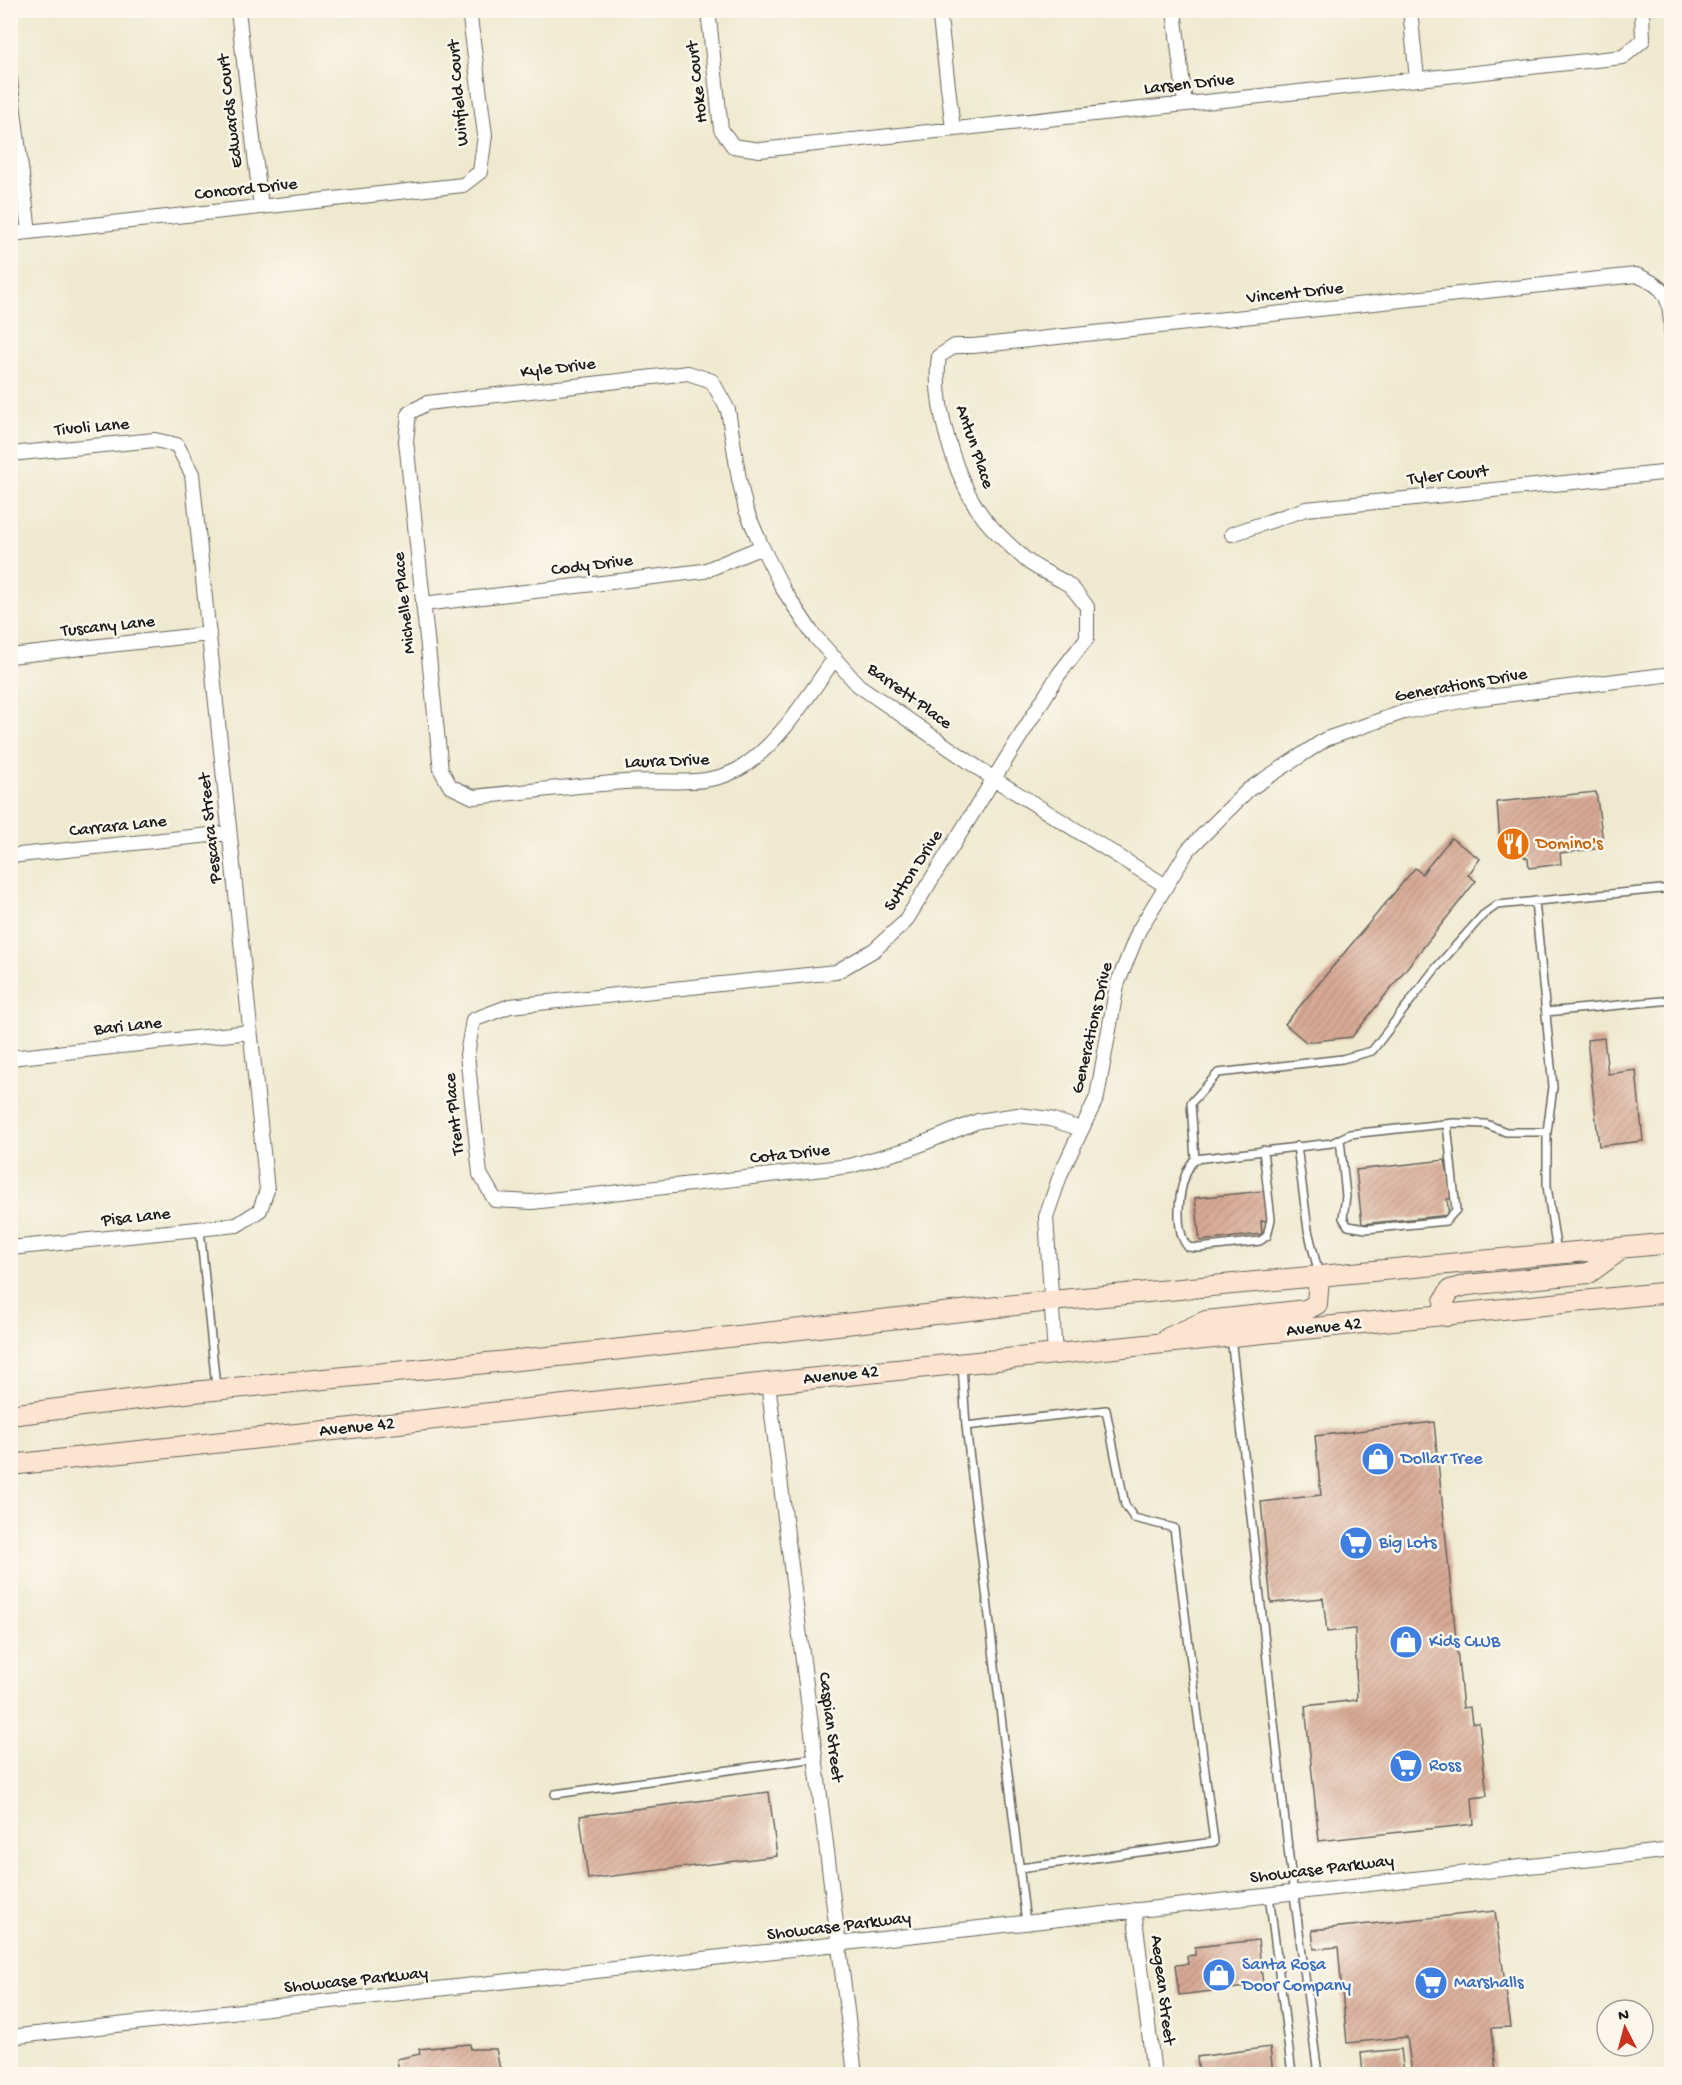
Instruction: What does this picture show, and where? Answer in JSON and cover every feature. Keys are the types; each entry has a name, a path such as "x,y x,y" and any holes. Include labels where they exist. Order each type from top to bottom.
{"main road":[{"path":"10,1415 217,1390 568,1355 1051,1301 1671,1243"},
{"path":"1446,1316 1444,1301 1450,1290 1467,1285 1589,1273 1623,1248"},
{"path":"1152,1346 1206,1321 1306,1310 1317,1304 1319,1277"},
{"name":"Avenue 42","path":"10,1465 768,1383 1671,1292"}],"street":[{"name":"Edwards Court","path":"238,10 261,207"},
{"name":"Winfield Court","path":"469,10 485,135 480,172"},
{"name":"Hoke Court","path":"708,10 721,129 733,146"},
{"path":"939,10 953,129"},
{"path":"1174,10 1185,104"},
{"path":"1410,10 1417,79"},
{"name":"Larsen Drive","path":"733,146 760,150 1623,57 1643,40 1642,10"},
{"path":"10,79 29,232"},
{"name":"Concord Drive","path":"10,234 463,185 480,172"},
{"name":"Vincent Drive","path":"939,356 955,346 973,346 1636,275 1656,283 1668,297 1671,338"},
{"name":"Antun Place","path":"939,356 936,377 941,407 968,493 984,518 1004,539 1029,562 1068,584 1088,607"},
{"name":"Kyle Drive","path":"409,413 428,403 688,373 712,381"},
{"name":"Barrett Place","path":"712,381 728,410 746,510 762,547 783,589 812,633 858,685 994,779 1166,886"},
{"name":"Michelle Place","path":"409,413 406,441 441,770 450,786"},
{"name":"Tivoli Lane","path":"10,454 154,440 177,445"},
{"name":"Pescara Street","path":"177,445 192,474 267,1190 260,1210"},
{"name":"Tyler Court","path":"1232,534 1306,509 1671,472"},
{"name":"Cody Drive","path":"423,604 705,571 762,547"},
{"name":"Sutton Drive","path":"472,1020 510,1006 836,972 874,950 905,922 1059,674 1087,638 1088,607"},
{"name":"Tuscany Lane","path":"10,656 209,634"},
{"name":"Laura Drive","path":"450,786 473,797 627,782 680,783 718,779 743,766 773,743 835,658"},
{"name":"Generations Drive","path":"1055,1355 1046,1217 1060,1173 1097,1097 1117,985 1139,930 1188,850 1248,790 1326,740 1404,711 1472,699 1671,674"},
{"name":"Carrara Lane","path":"10,856 230,833"},
{"name":"Trent Place","path":"472,1020 467,1055 480,1174 495,1200"},
{"name":"Bari Lane","path":"10,1058 250,1032"},
{"name":"Cota Drive","path":"495,1200 532,1202 850,1166 909,1149 978,1121 1018,1115 1050,1119 1081,1129"},
{"name":"Pisa Lane","path":"10,1248 237,1225 260,1210"},
{"name":"Caspian Street","path":"768,1383 855,2074"},
{"name":"Showcase Parkway","path":"10,2037 839,1946 1294,1891 1671,1850"},
{"name":"Aegean Street","path":"1134,1910 1154,2074"}],"lane":[{"path":"1195,1159 1191,1103 1218,1073 1342,1059 1372,1051 1436,969 1483,915 1497,905 1671,888"},
{"path":"1535,901 1553,1087 1547,1132 1547,1186 1557,1254"},
{"path":"1546,1012 1671,1000"},
{"path":"1263,1150 1271,1219 1267,1236 1260,1241 1199,1248 1188,1247 1182,1241 1179,1232 1183,1179 1186,1167 1195,1159 1263,1150 1297,1146 1332,1143 1350,1134 1447,1124 1486,1124 1506,1132 1547,1132"},
{"path":"1340,1139 1346,1196 1343,1218 1348,1226 1366,1229 1446,1221 1456,1210 1447,1124"},
{"path":"1297,1146 1308,1230 1319,1277"},
{"path":"200,1229 217,1390"},
{"path":"1231,1337 1294,1891 1318,2074"},
{"path":"962,1364 966,1426 1026,1923"},
{"path":"966,1426 1106,1410 1125,1505 1134,1518 1174,1528 1214,1842 1020,1868"},
{"path":"555,1794 816,1758"},
{"path":"1269,1894 1292,2074"}],"building":[{"path":"1596,792 1604,848 1560,853 1561,864 1529,868 1528,859 1500,842 1497,802"},
{"path":"1451,838 1480,859 1468,875 1476,881 1352,1037 1306,1042 1285,1024 1415,868 1422,874"},
{"path":"1604,1038 1608,1074 1636,1070 1643,1141 1599,1146 1587,1040"},
{"path":"1445,1160 1453,1198 1447,1199 1449,1215 1362,1224 1356,1170"},
{"path":"1264,1191 1268,1220 1261,1221 1262,1234 1200,1241 1195,1198"},
{"path":"1434,1422 1463,1708 1470,1707 1472,1723 1479,1723 1487,1796 1472,1798 1474,1824 1319,1841 1305,1706 1357,1700 1355,1629 1327,1632 1323,1598 1271,1603 1261,1502 1321,1495 1315,1436"},
{"path":"769,1792 777,1856 588,1879 580,1816"},
{"path":"1495,1911 1511,2027 1492,2028 1496,2074 1412,2074 1407,2037 1347,2043 1338,1947 1314,1949 1312,1930"},
{"name":"Santa Rosa Door Company","path":"1258,1940 1263,1985 1179,1995 1175,1965 1188,1964 1187,1956 1195,1955 1195,1947"},
{"path":"470,2044 470,2049 496,2049 501,2074 394,2074 394,2071 399,2071 397,2059 420,2054 419,2049"},
{"path":"1270,2047 1273,2074 1199,2074 1197,2057"},
{"path":"1401,2049 1404,2074 1363,2074 1361,2053"}],"place":[{"name":"Domino's","path":"1513,844"},
{"name":"Dollar Tree","path":"1378,1459"},
{"name":"Big Lots","path":"1356,1543"},
{"name":"Kids CLUB","path":"1406,1642"},
{"name":"Ross","path":"1406,1766"},
{"name":"Santa Rosa Door Company","path":"1219,1975"},
{"name":"Marshalls","path":"1431,1983"}]}
